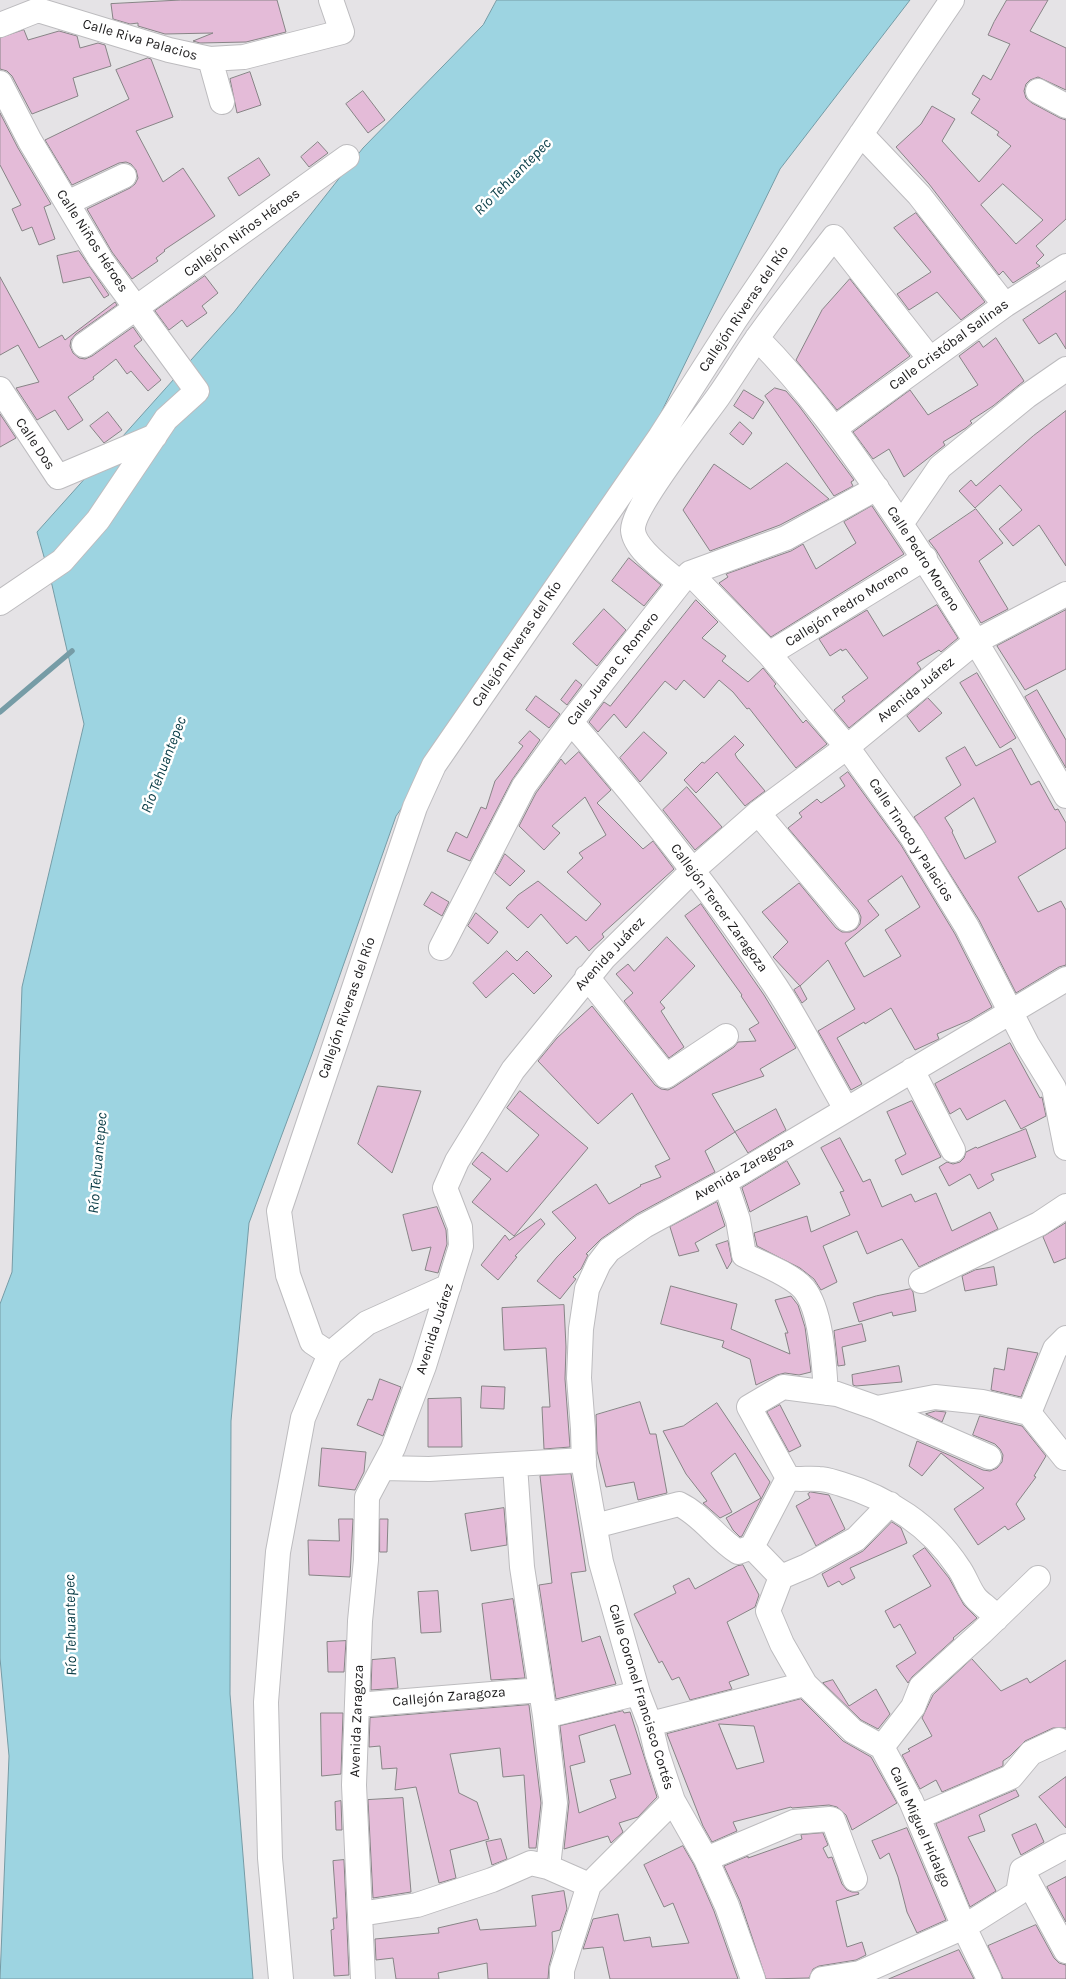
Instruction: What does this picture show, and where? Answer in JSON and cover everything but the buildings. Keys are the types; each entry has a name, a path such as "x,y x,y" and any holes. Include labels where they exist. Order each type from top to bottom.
{"street":[{"name":"Calle Riva Palacios","path":"0,25 41,5 169,50 210,59 244,58 288,48 342,32 331,0"},
{"name":"Callejón Riveras del Río","path":"330,1354 312,1342 288,1275 279,1211 414,807 434,765 660,437 736,320 952,0"},
{"path":"210,59 222,102"},
{"name":"Calle Niños Héroes","path":"0,83 30,141 101,260 197,391 166,419 155,436"},
{"path":"1038,91 1066,106"},
{"path":"861,134 919,195 1005,304"},
{"name":"Callejón Niños Héroes","path":"84,345 137,309 347,157"},
{"path":"67,203 124,176"},
{"name":"Calle Tinoco y Palacios","path":"930,359 834,237 757,338 735,374 654,486 634,521 633,532 637,543 643,551 685,578 769,654 847,747 912,837 967,927 1010,1012 1054,1088 1066,1148"},
{"name":"Calle Cristóbal Salinas","path":"835,428 1005,304 1066,266"},
{"name":"Calle Pedro Moreno","path":"757,338 788,369 835,428 877,488 925,558 1063,784"},
{"path":"901,524 940,467 1027,396 1066,369"},
{"name":"Calle Dos","path":"0,389 58,477 155,436"},
{"path":"0,603 62,561 98,520 155,436"},
{"path":"685,578 786,538 877,488"},
{"name":"Callejón Pedro Moreno","path":"769,654 925,558"},
{"name":"Calle Juana C. Romero","path":"441,948 524,786 571,722 685,578"},
{"name":"Avenida Juárez","path":"383,1468 393,1448 424,1366 461,1246 460,1227 445,1188 457,1161 513,1070 586,977 604,958 693,870 758,813 847,747 976,642 1066,594"},
{"name":"Callejón Tercer Zaragoza","path":"571,722 626,786 693,870 776,988 846,1109"},
{"path":"758,813 847,919"},
{"path":"586,977 666,1076 726,1036"},
{"name":"Avenida Zaragoza","path":"584,1460 579,1378 583,1305 591,1278 610,1250 644,1226 725,1182 1066,978"},
{"path":"912,1070 953,1150"},
{"path":"725,1182 738,1220 744,1255 786,1276 804,1288 811,1302 822,1340 826,1392"},
{"path":"921,1281 1038,1224 1066,1206"},
{"path":"281,1979 270,1858 266,1702 278,1552 303,1418 330,1354 367,1323 449,1286"},
{"path":"1029,1413 1055,1349 1066,1338"},
{"path":"788,1478 748,1406 783,1387 837,1394 877,1408 989,1458"},
{"path":"877,1408 935,1397 982,1402 1029,1413 1066,1458"},
{"path":"383,1468 429,1469 584,1460"},
{"name":"Calle Coronel Francisco Cortés","path":"584,1460 601,1562 657,1753 673,1801 706,1860 727,1906 753,1979"},
{"path":"516,1465 522,1567 545,1716 555,1803 548,1866"},
{"name":"Avenida Zaragoza","path":"363,1979 354,1785 360,1621 366,1560 367,1497 383,1468"},
{"path":"788,1478 800,1480 818,1478 862,1490 890,1504 919,1524 942,1546 959,1567 975,1597 994,1614 996,1619"},
{"path":"595,1526 679,1504 690,1510 727,1545 738,1552 752,1547 788,1478"},
{"path":"890,1504 856,1539 807,1566 781,1577 768,1611 782,1644 805,1684 853,1731 882,1747 913,1707 921,1687 1038,1578"},
{"path":"752,1547 781,1577"},
{"path":"650,1724 805,1684"},
{"name":"Callejón Zaragoza","path":"357,1705 541,1690"},
{"path":"545,1716 638,1693"},
{"path":"918,1817 1011,1777 1031,1752 1058,1740"},
{"name":"Calle Miguel Hidalgo","path":"882,1747 911,1801 964,1926 989,1979"},
{"path":"562,1979 562,1970 589,1885 673,1801"},
{"path":"706,1860 794,1822 833,1820 855,1879"},
{"path":"1022,1870 1066,1846"},
{"path":"360,1914 417,1905 492,1880 531,1863 548,1866 589,1885"},
{"path":"822,1979 860,1973 964,1926 1018,1894 1022,1870"},
{"path":"1022,1870 1064,1940"}],"water":[{"path":"497,0 910,0 780,169 614,509 396,816 312,1054 249,1223 231,1421 230,1694 253,1979 0,1979 9,1756 0,1658 0,1304 12,1272 22,987 84,724 52,585 37,532 234,312 363,148 483,25"}],"waterway":[{"name":"Río Tehuantepec","path":"0,712 72,651"}]}
